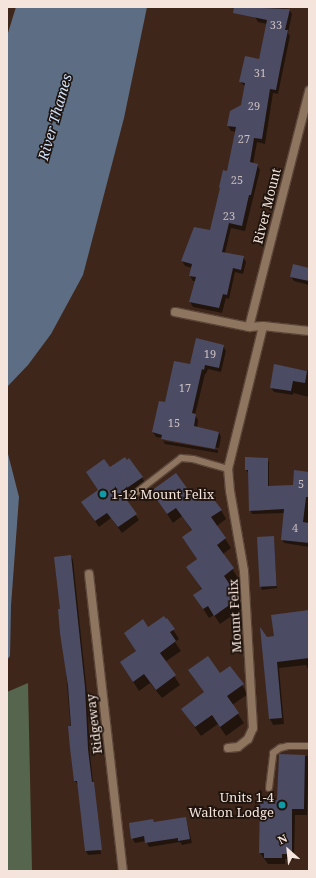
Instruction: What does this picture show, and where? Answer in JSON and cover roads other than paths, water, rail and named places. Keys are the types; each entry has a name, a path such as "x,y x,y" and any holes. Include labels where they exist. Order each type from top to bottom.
{"street":[{"name":"River Mount","path":"249,327 309,91"},
{"path":"175,312 249,327 263,326 309,331"},
{"path":"228,469 263,326"},
{"name":"Mount Felix","path":"228,469 230,491 244,571 253,728 248,739 238,747 228,748"},
{"name":"Ridgeway","path":"89,574 123,871"}],"lane":[{"path":"132,496 181,458 193,459 228,469"},
{"path":"269,788 273,753 280,748 288,746 309,746"}],"water":[{"name":"River Thames","path":"16,7 147,7 124,118 83,275 51,334 28,365 7,387 7,36"},
{"path":"7,450 19,497 11,606 10,656 7,660"}],"place":[{"name":"1-12 Mount Felix","path":"103,494"},
{"name":"Units 1-4 Walton Lodge","path":"282,805"}]}
